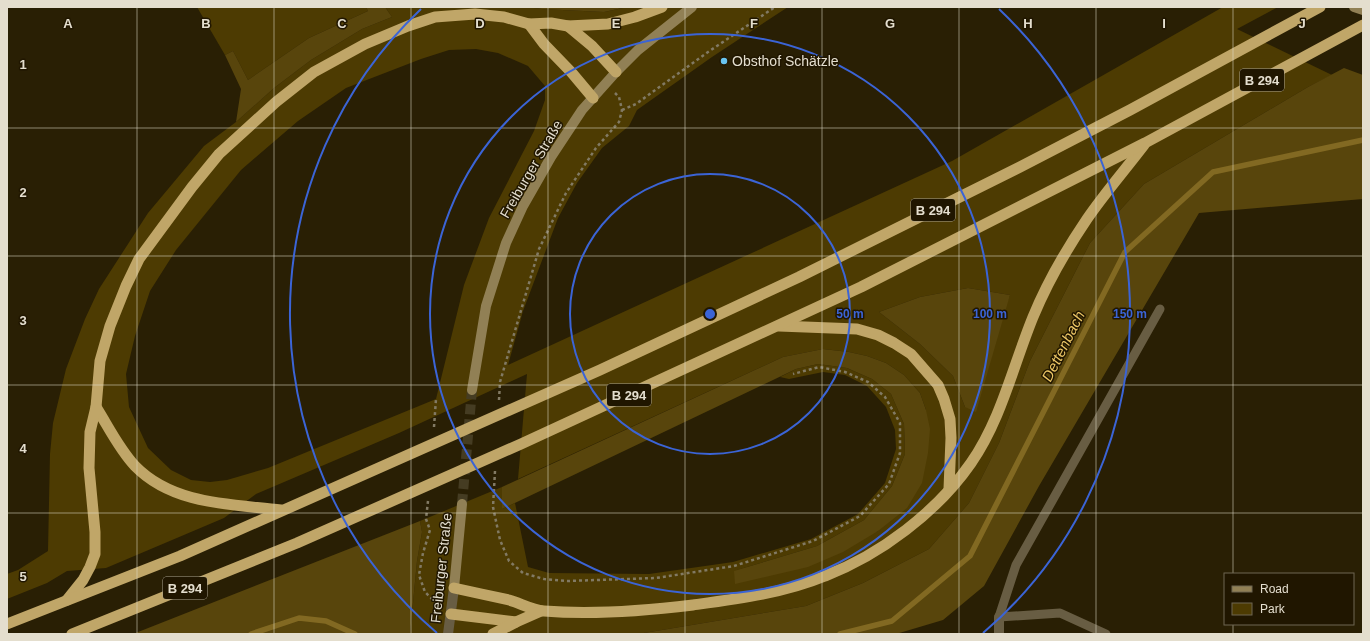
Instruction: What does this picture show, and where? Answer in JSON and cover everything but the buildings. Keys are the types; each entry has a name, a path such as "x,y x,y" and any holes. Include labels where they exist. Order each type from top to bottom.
{"highway":[{"path":"66,601 83,580 95,554 95,532 89,468 90,432 96,407 100,361 110,326 126,286 139,259 192,187 219,154 276,102 314,72 365,44 408,26 435,17 474,14 504,17 529,24 551,23 568,26 608,24 635,17 662,7"},
{"name":"B 294","path":"7,624 180,556 525,403 799,276 999,178 1130,110 1320,7"},
{"path":"529,24 544,44 572,73 593,98"},
{"name":"B 294","path":"72,634 297,543 521,444 861,287 1145,143 1363,25"},
{"path":"568,26 592,46 616,72"},
{"path":"454,588 511,600 541,611 579,613 616,612 675,607 717,602 795,586 825,576 879,549 930,510 971,463 991,428 1033,317 1058,265 1088,218 1145,143"},
{"path":"777,326 857,329 878,335 911,354 938,385 950,419 951,438 949,489"},
{"path":"96,407 135,466 156,482 174,492 199,500 282,510"},
{"path":"493,634 541,611"},
{"path":"451,614 516,622"}],"main road":[{"name":"Freiburger Straße","path":"472,390 486,306 506,243 523,206 551,157 582,110 616,72 638,50 692,7"},
{"path":"1354,7 1363,10"},
{"name":"Freiburger Straße","path":"454,588 462,504"}],"street":[{"name":"Freiburger Straße","path":"448,634 454,588"},
{"path":"999,634 1000,617"}],"lane":[{"path":"1106,634 1060,613 1000,617 1016,565 1160,309"}],"path":[{"path":"622,110 636,104 708,52 775,7"},
{"path":"498,405 500,382 539,249 566,193 596,148 619,122 622,110 620,97 606,83"},
{"path":"495,467 493,507 500,540 509,561 523,573 544,579 566,581 656,578 734,566 813,541 860,516 889,484 900,453 900,423 885,397 868,382 845,372 819,367 793,374"},
{"path":"434,431 436,399"},
{"path":"428,495 426,519 430,530 422,553 420,575 426,592 434,602 451,614"}],"green space":[{"path":"197,7 366,7 368,11 309,38 248,80 233,51 225,55"},
{"path":"385,7 527,7 604,12 627,7 788,7 712,57 637,110 629,126 602,148 577,183 558,218 523,311 508,365 952,161 1223,7 1278,7 1237,29 1332,75 1308,87 1144,184 1090,243 1030,361 999,443 969,503 929,549 863,583 806,606 638,634 410,634 417,561 422,532 420,521 502,487 502,509 515,503 528,567 549,573 649,574 733,562 811,539 858,514 885,483 896,449 895,430 886,407 867,386 845,375 823,372 789,379 780,377 796,369 818,364 847,368 872,379 891,394 904,424 905,454 892,486 864,520 817,546 734,571 878,531 926,410 920,393 904,375 886,363 867,356 849,352 823,349 783,357 518,479 527,374 399,433 256,494 224,518 106,568 67,571 47,583 7,599 7,574 18,570 48,551 50,454 53,423 66,369 85,319 99,289 148,213 204,146 236,122 274,88 311,60 362,29 392,17","holes":["476,49 498,53 528,66 545,86 545,100 534,131 489,218 464,285 436,399 268,468 227,480 210,482 191,480 171,470 148,448 129,407 126,374 135,336 150,291 176,250 241,170 298,121 346,88 421,59 449,50","968,288 1010,295 965,407 953,376 920,344 879,312 920,297"]}],"shaded area":[{"path":"366,7 385,7 392,17 362,29 311,60 274,88 236,122 241,89 225,55 233,51 248,80 309,38 368,11"},
{"path":"527,7 627,7 604,12"},
{"path":"1344,68 1363,75 1363,199 1199,213 1039,486 984,586 943,620 896,634 638,634 806,606 863,583 929,549 969,503 999,443 1030,361 1090,243 1144,184 1308,87"},
{"path":"968,288 1010,295 976,412 965,407 953,376 920,344 879,312 920,297"},
{"path":"823,349 867,356 886,363 904,375 920,393 926,410 930,429 928,453 922,483 907,508 878,531 843,552 808,567 735,584 734,571 817,546 864,520 892,486 905,454 904,424 891,394 872,379 847,368 818,364 796,369 502,509 502,487 783,357"},
{"path":"420,521 422,532 417,561 410,634 133,634"}],"waterway":[{"name":"Dettenbach","path":"840,634 892,621 970,556 1125,252 1213,172 1363,140"},
{"path":"251,634 299,618 326,621 355,634"}],"tunnel":[{"path":"462,504 472,390"}],"place":[{"name":"Obsthof Schätzle","path":"724,61"}]}
